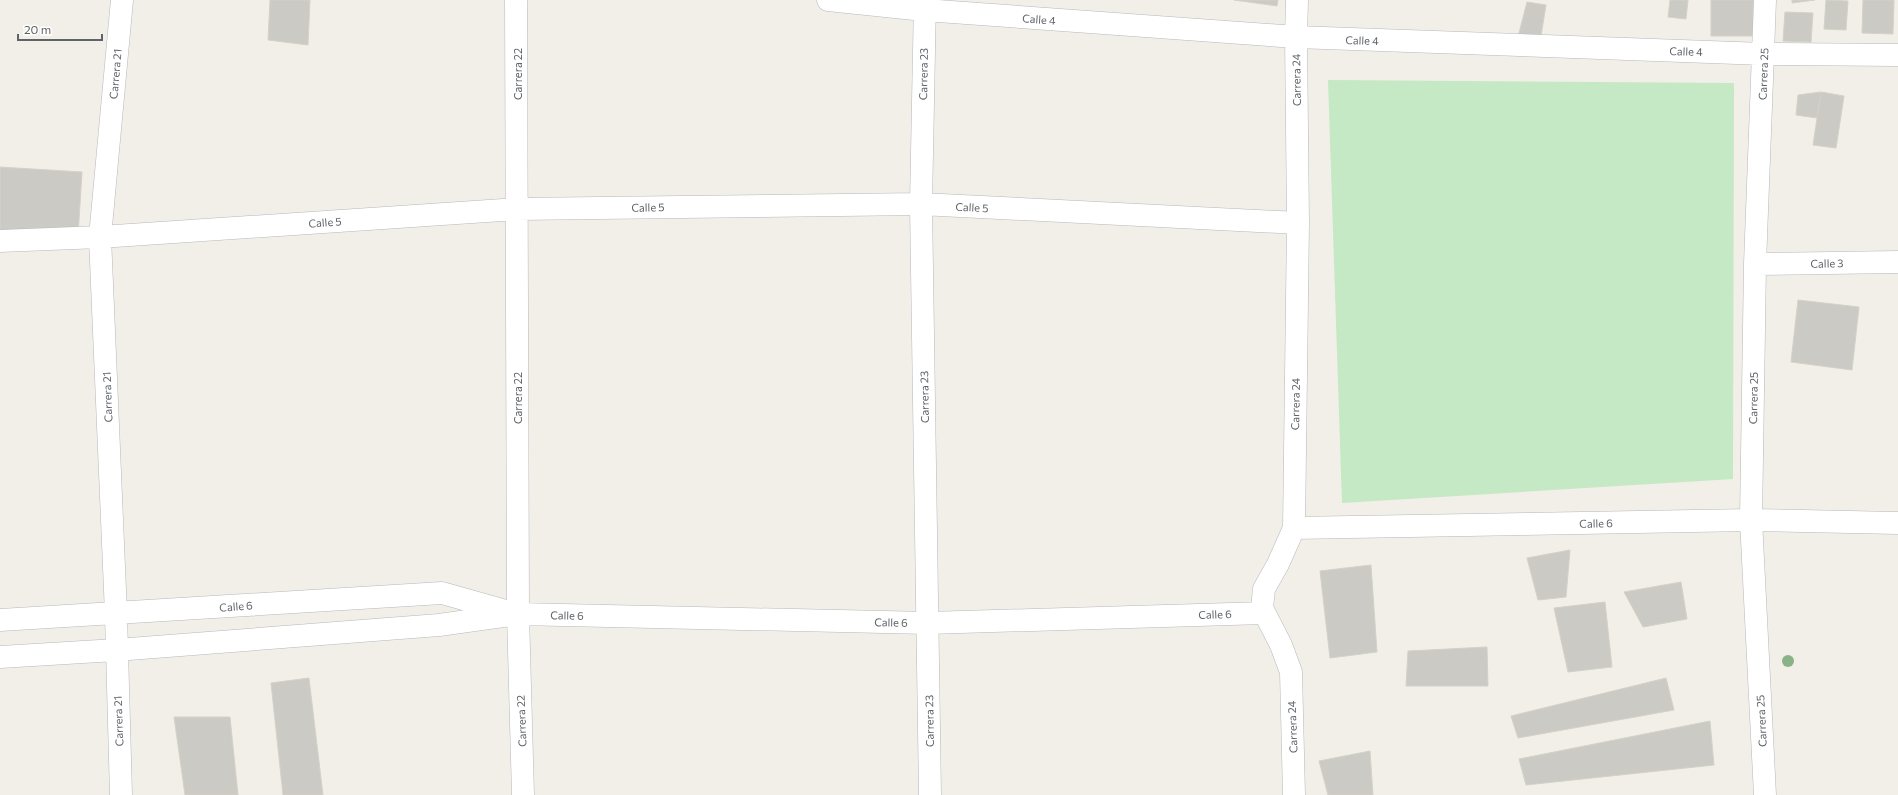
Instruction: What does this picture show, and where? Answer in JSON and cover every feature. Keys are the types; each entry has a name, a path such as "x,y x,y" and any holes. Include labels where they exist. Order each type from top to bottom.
{"street":[{"name":"Carrera 21","path":"121,795 116,614 100,237 122,0"},
{"name":"Carrera 22","path":"516,0 518,614 523,795"},
{"name":"Calle 4","path":"828,0 925,5 1296,37 1764,54 1898,55"},
{"name":"Carrera 24","path":"1294,795 1291,672 1281,645 1262,608 1264,589 1278,564 1294,528 1298,223 1297,0"},
{"name":"Carrera 25","path":"1764,0 1764,54 1755,264 1751,520 1765,795"},
{"name":"Carrera 23","path":"925,5 921,204 930,795"},
{"name":"Calle 5","path":"0,241 100,237 517,209 921,204 1298,223"},
{"name":"Calle 3","path":"1755,264 1898,262"},
{"name":"Calle 6","path":"1294,528 1751,520 1898,524"},
{"name":"Calle 6","path":"0,620 442,593 518,614"},
{"name":"Calle 6","path":"0,657 116,650 439,625 518,614 928,623 1264,613"}],"green space":[{"path":"1328,80 1734,83 1733,479 1342,503"}],"building":[{"path":"270,0 310,0 308,45 268,40"},
{"path":"1234,0 1278,0 1277,6"},
{"path":"1670,0 1688,0 1686,19 1668,17"},
{"path":"1711,0 1753,0 1753,36 1711,36"},
{"path":"1792,0 1815,0 1792,3"},
{"path":"1826,0 1848,1 1846,30 1824,29"},
{"path":"1863,0 1894,0 1893,34 1862,33"},
{"path":"1527,2 1546,5 1541,36 1518,37"},
{"path":"1785,12 1813,13 1811,42 1783,41"},
{"path":"1821,92 1844,96 1836,148 1813,145"},
{"path":"1821,92 1817,118 1796,115 1798,95"},
{"path":"0,167 82,172 78,236 0,234"},
{"path":"1798,300 1859,307 1852,370 1791,362"},
{"path":"1570,550 1566,597 1538,600 1527,558"},
{"path":"1371,565 1377,652 1330,658 1320,571"},
{"path":"1681,582 1687,619 1643,627 1624,592"},
{"path":"1605,602 1612,667 1568,672 1554,608"},
{"path":"1487,647 1488,686 1406,686 1408,651"},
{"path":"309,678 323,795 283,795 271,683"},
{"path":"1666,678 1674,710 1518,738 1511,716"},
{"path":"174,717 230,717 238,795 185,795"},
{"path":"1710,721 1714,765 1526,785 1519,759"},
{"path":"1370,751 1373,795 1328,795 1319,761"}]}
